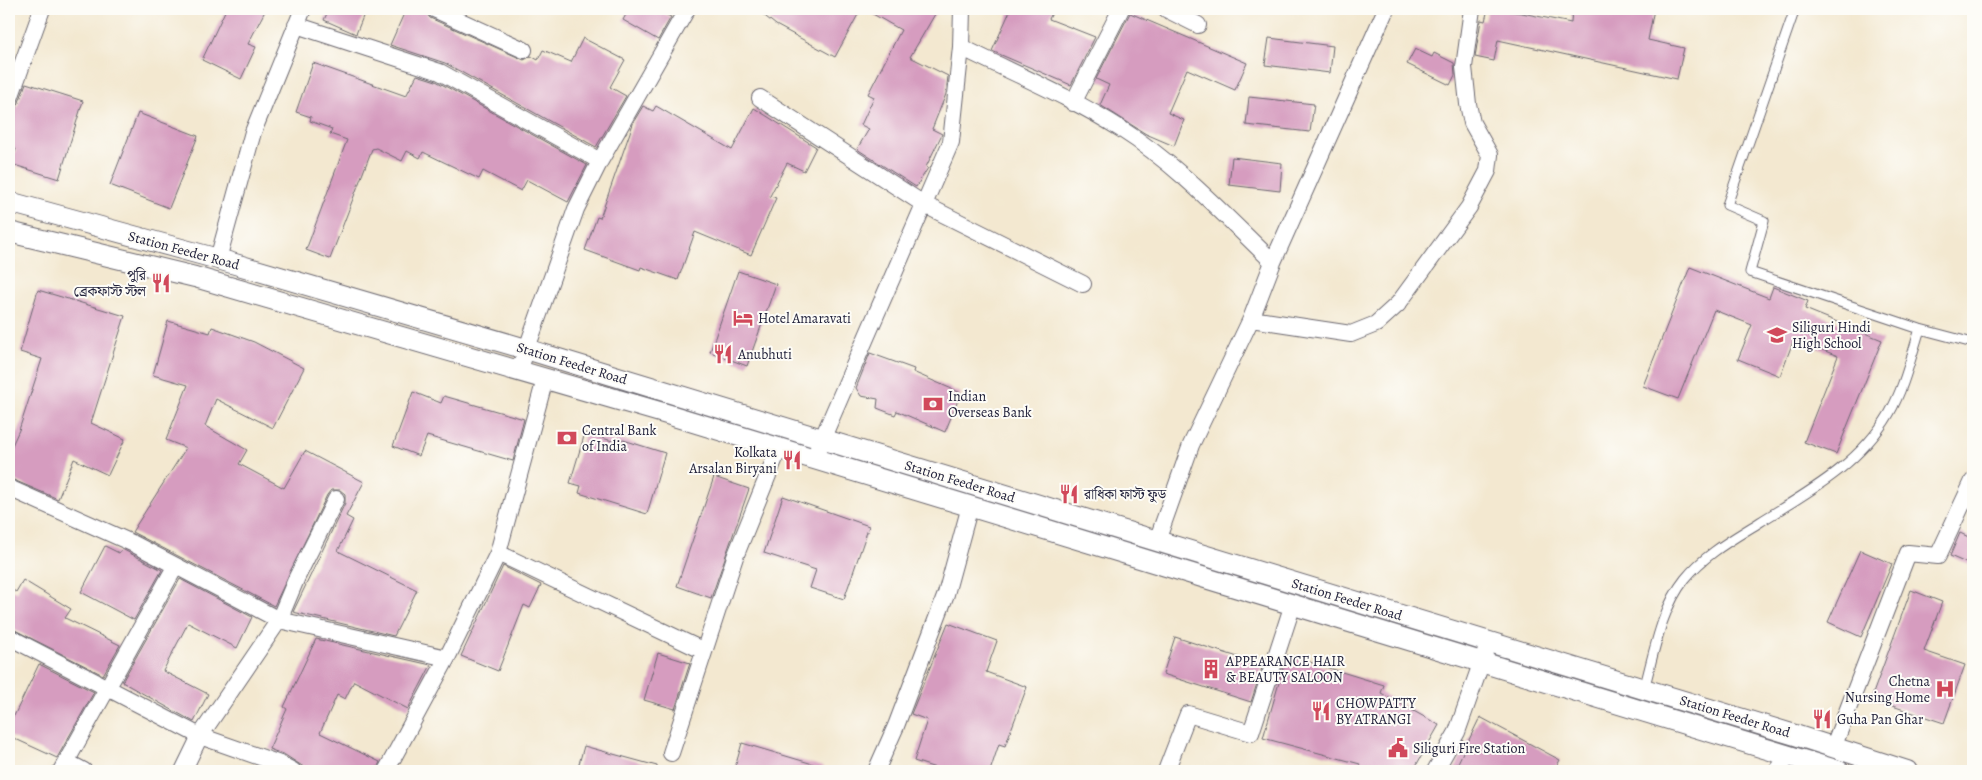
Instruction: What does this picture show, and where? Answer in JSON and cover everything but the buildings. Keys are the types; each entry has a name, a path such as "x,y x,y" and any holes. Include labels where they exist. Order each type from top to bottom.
{"street":[{"path":"9,101 42,9"},
{"path":"218,259 252,132 303,9"},
{"path":"434,9 524,50"},
{"path":"814,458 951,142 962,47 962,9"},
{"path":"1073,103 1120,9"},
{"path":"1166,9 1198,25"},
{"path":"1157,541 1192,445 1251,319 1273,262 1386,9"},
{"path":"1251,319 1351,334 1376,324 1398,304 1469,207 1488,171 1490,155 1472,123 1468,104 1464,67 1472,9"},
{"path":"519,371 576,209 600,161 683,10"},
{"path":"296,25 440,72 600,161"},
{"path":"962,47 1121,129 1178,171 1273,262"},
{"path":"760,98 925,205 1082,284"},
{"name":"Station Feeder Road","path":"9,202 218,259 526,349 1644,688 1907,771"},
{"name":"Station Feeder Road","path":"9,232 195,277 519,371 814,458 1482,662 1783,764 1839,771"},
{"path":"386,771 446,658 498,553 545,380"},
{"path":"671,753 735,557 779,448"},
{"path":"1833,748 1908,553 1938,556 1973,481"},
{"path":"9,488 134,544 279,620 446,658"},
{"path":"184,771 200,736 279,620 297,577 336,499"},
{"path":"876,771 896,726 946,594 970,506"},
{"path":"498,553 704,651"},
{"path":"84,771 64,766 176,567"},
{"path":"1166,771 1188,714 1251,733 1293,604"},
{"path":"9,637 200,736 280,764 293,771"},
{"path":"1436,771 1457,732 1489,641"}],"lane":[{"path":"1795,9 1727,205 1764,221 1750,272 1920,329 1973,343"},
{"path":"1644,688 1661,628 1673,599 1684,581 1699,563 1719,548 1849,464 1867,446 1889,414 1899,395 1920,329"}],"place":[{"name":"পুরি ব্রেকফাস্ট স্টল","path":"161,283"},
{"name":"Hotel Amaravati","path":"743,318"},
{"name":"Siliguri Hindi High School","path":"1777,335"},
{"name":"Anubhuti","path":"723,354"},
{"name":"Indian Overseas Bank","path":"933,404"},
{"name":"Central Bank of India","path":"567,438"},
{"name":"Kolkata Arsalan Biryani","path":"792,460"},
{"name":"রাধিকা ফাস্ট ফুড","path":"1069,494"},
{"name":"APPEARANCE HAIR & BEAUTY SALOON","path":"1211,669"},
{"name":"Chetna Nursing Home","path":"1945,689"},
{"name":"CHOWPATTY BY ATRANGI","path":"1321,711"},
{"name":"Guha Pan Ghar","path":"1822,719"},
{"name":"Siliguri Fire Station","path":"1398,748"}]}
